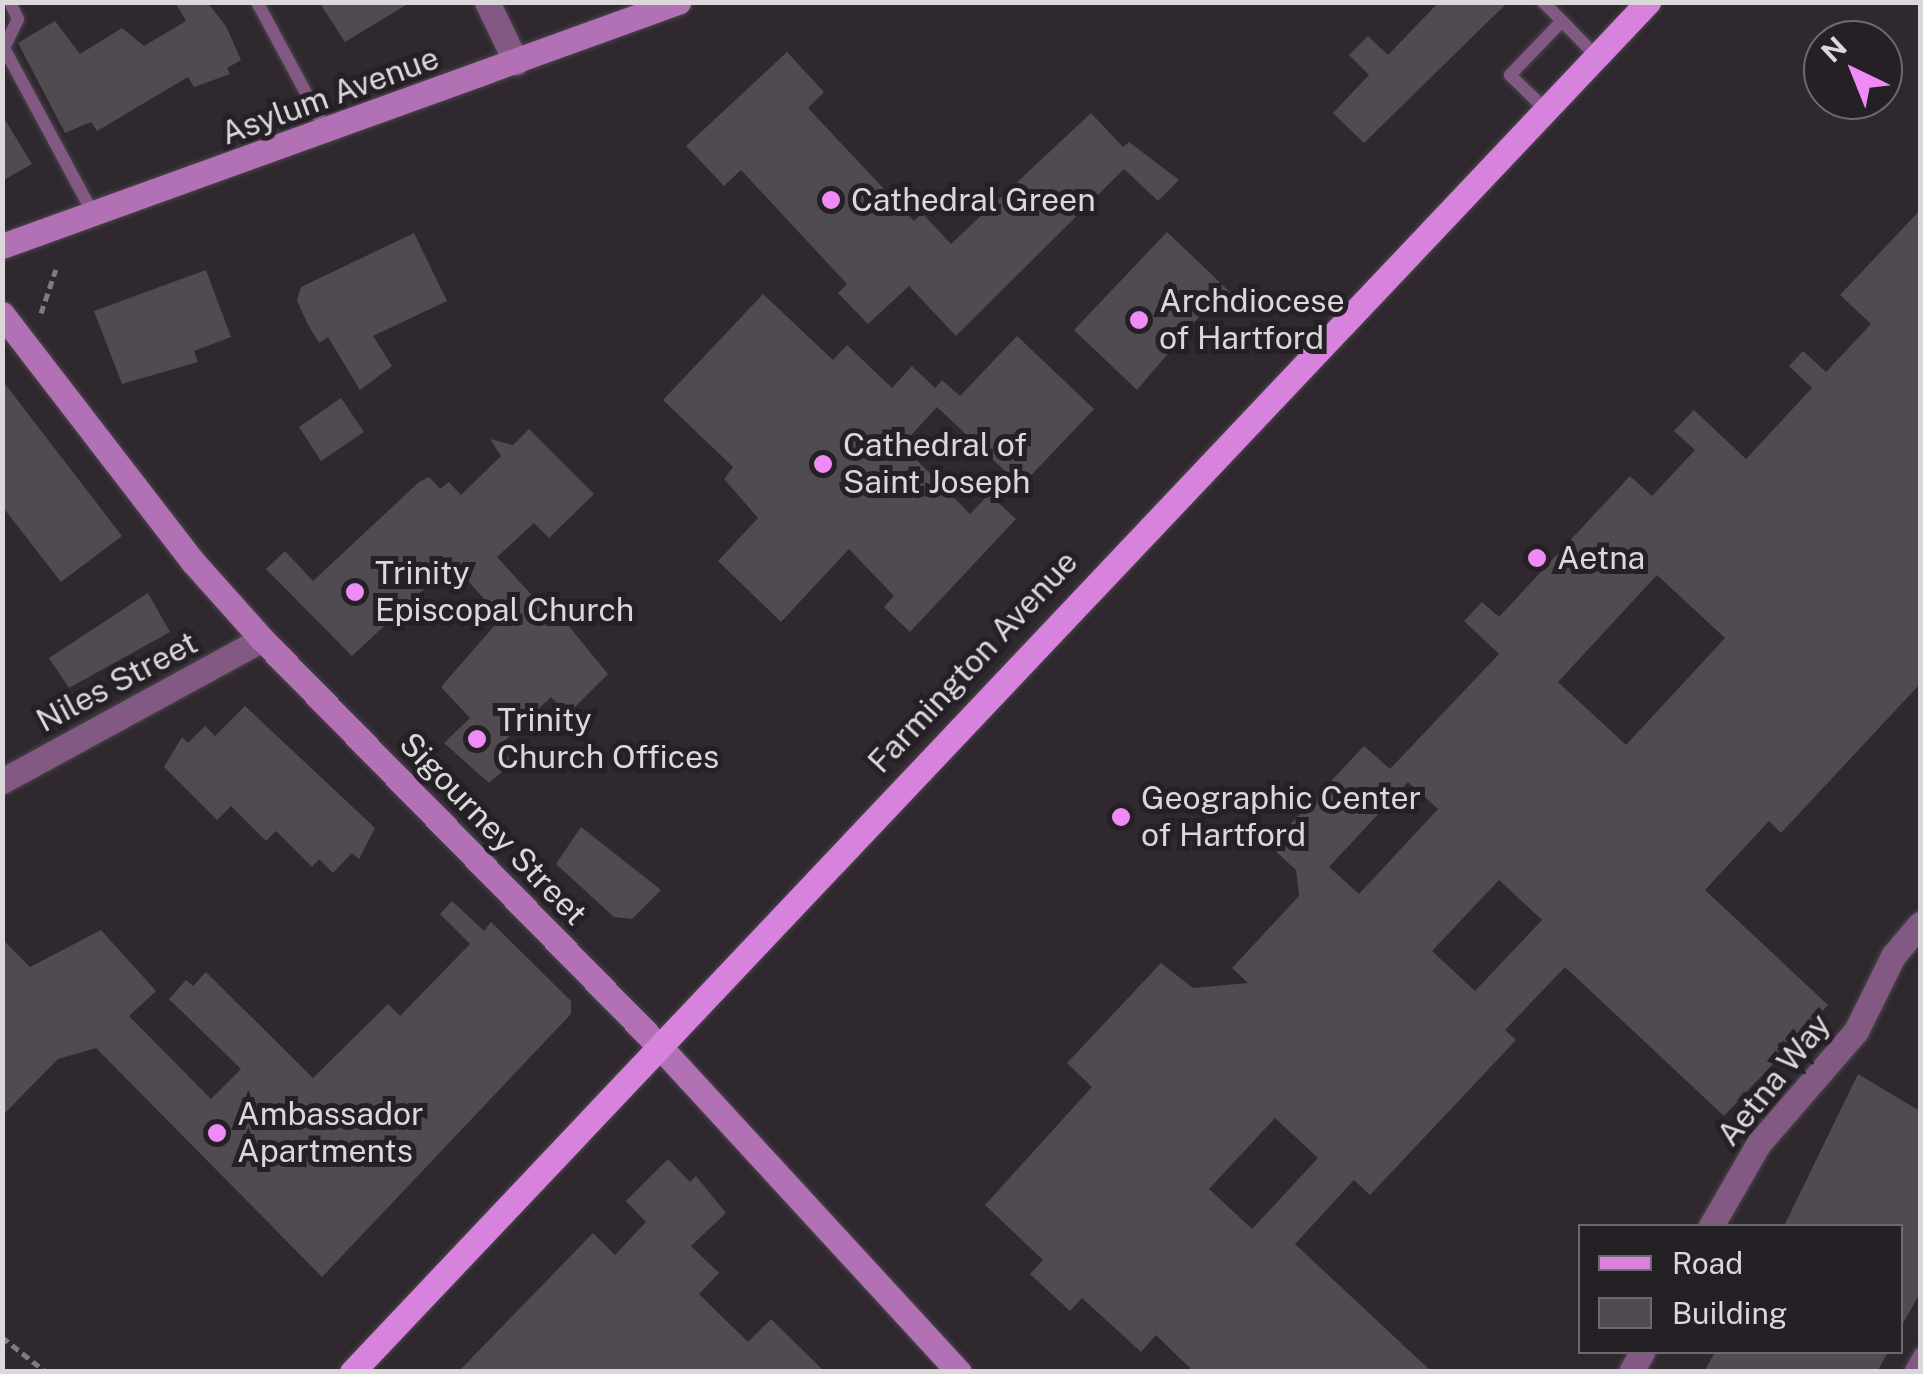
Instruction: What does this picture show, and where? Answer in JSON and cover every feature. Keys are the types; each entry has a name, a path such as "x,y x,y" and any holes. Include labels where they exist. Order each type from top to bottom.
{"main road":[{"name":"Asylum Avenue","path":"2,246 328,132 678,2"},
{"name":"Farmington Avenue","path":"352,1372 661,1048 1087,587 1648,2"},
{"name":"Sigourney Street","path":"2,314 194,563 262,638 661,1048 960,1372"}],"street":[{"path":"488,2 516,62"},
{"name":"Niles Street","path":"2,780 262,638"},
{"name":"Aetna Way","path":"1712,1224 1759,1143 1856,1031 1893,956 1920,924"}],"lane":[{"path":"10,2 18,19 4,48 94,215"},
{"path":"257,2 328,132"},
{"path":"1543,2 1596,56"},
{"path":"1546,109 1510,75 1562,21"},
{"path":"1910,1372 1920,1354"}],"path":[{"path":"40,313 56,269"},
{"path":"2,1337 34,1370 46,1372"}],"building":[{"path":"175,2 207,2 226,26 241,60 227,68 230,74 194,87 188,77 97,131 91,122 65,133 18,43 55,21 80,54 122,28 144,46 186,21"},
{"path":"319,2 411,2 345,42"},
{"path":"1439,2 1508,2 1364,143 1333,113 1369,75 1349,55 1368,36 1388,55"},
{"path":"787,52 824,92 808,108 914,221 922,213 951,244 1091,113 1123,147 1129,142 1179,180 1158,201 1124,169 956,336 909,286 868,324 838,293 847,284 741,170 724,186 686,146"},
{"path":"2,115 32,164 2,181"},
{"path":"1920,210 1920,684 1781,833 1769,821 1705,890 1828,1005 1724,1116 1565,967 1505,1030 1516,1040 1370,1195 1354,1180 1295,1244 1432,1372 1194,1372 1156,1335 1141,1352 1082,1298 1070,1311 1030,1274 1043,1260 985,1205 1092,1087 1067,1063 1161,963 1193,988 1248,983 1232,968 1299,896 1296,870 1270,846 1364,746 1390,769 1499,654 1464,621 1482,602 1499,617 1630,476 1652,496 1695,450 1674,431 1694,410 1746,459 1812,388 1789,366 1803,351 1826,372 1871,324 1840,295","holes":["1657,575 1725,638 1626,745 1558,682","1408,782 1438,809 1359,894 1329,867","1499,880 1542,920 1475,991 1432,951","1275,1118 1318,1158 1252,1229 1209,1189"]},
{"name":"Archdiocese of Hartford","path":"1167,232 1231,293 1214,310 1209,305 1137,390 1074,330"},
{"path":"414,233 447,301 373,336 392,366 360,390 328,337 319,343 307,323 297,300 301,287"},
{"path":"206,270 231,337 194,351 198,362 122,384 94,311"},
{"name":"Cathedral of Saint Joseph","path":"763,294 833,360 847,345 892,388 912,366 935,388 942,380 960,396 1017,336 1094,409 1021,486 937,407 902,445 970,514 989,494 1016,519 910,632 884,607 894,596 849,549 781,622 718,561 758,518 724,479 733,467 663,400"},
{"path":"2,380 122,536 61,582 2,506"},
{"path":"341,398 364,432 321,461 299,427"},
{"name":"Trinity Episcopal Church","path":"529,429 594,494 549,538 534,523 497,557 539,603 545,597 608,674 568,714 551,697 498,747 513,762 489,783 444,743 470,718 441,687 501,618 469,582 450,565 352,656 266,569 285,551 313,581 419,482 429,477 440,489 449,482 461,495 501,456 490,439 513,445"},
{"path":"148,593 170,632 69,688 49,658"},
{"path":"245,706 375,828 359,859 352,853 333,873 319,859 312,867 276,831 266,841 231,806 217,820 164,767 182,737 188,743 205,726 215,736"},
{"path":"581,827 661,890 632,919 614,917 556,864"},
{"path":"452,901 484,931 491,922 571,1001 571,1014 322,1277 96,1048 58,1059 2,1116 2,939 30,967 101,930 156,991 129,1016 211,1099 241,1069 169,999 186,980 193,986 206,972 313,1078 388,1004 400,1016 470,944 440,914"},
{"path":"1858,1074 1920,1111 1920,1293 1903,1324 1903,1224 1785,1224"},
{"path":"668,1159 690,1182 696,1176 726,1213 691,1246 719,1273 699,1294 748,1342 771,1319 825,1372 458,1372 593,1233 615,1255 646,1222 626,1201"},
{"path":"1714,1354 1887,1354 1877,1372 1704,1372"}],"place":[{"name":"Cathedral Green","path":"831,200"},
{"name":"Archdiocese of Hartford","path":"1139,320"},
{"name":"Cathedral of Saint Joseph","path":"823,464"},
{"name":"Aetna","path":"1537,558"},
{"name":"Trinity Episcopal Church","path":"355,592"},
{"name":"Trinity Church Offices","path":"477,739"},
{"name":"Geographic Center of Hartford","path":"1121,817"},
{"name":"Ambassador Apartments","path":"217,1133"}]}
